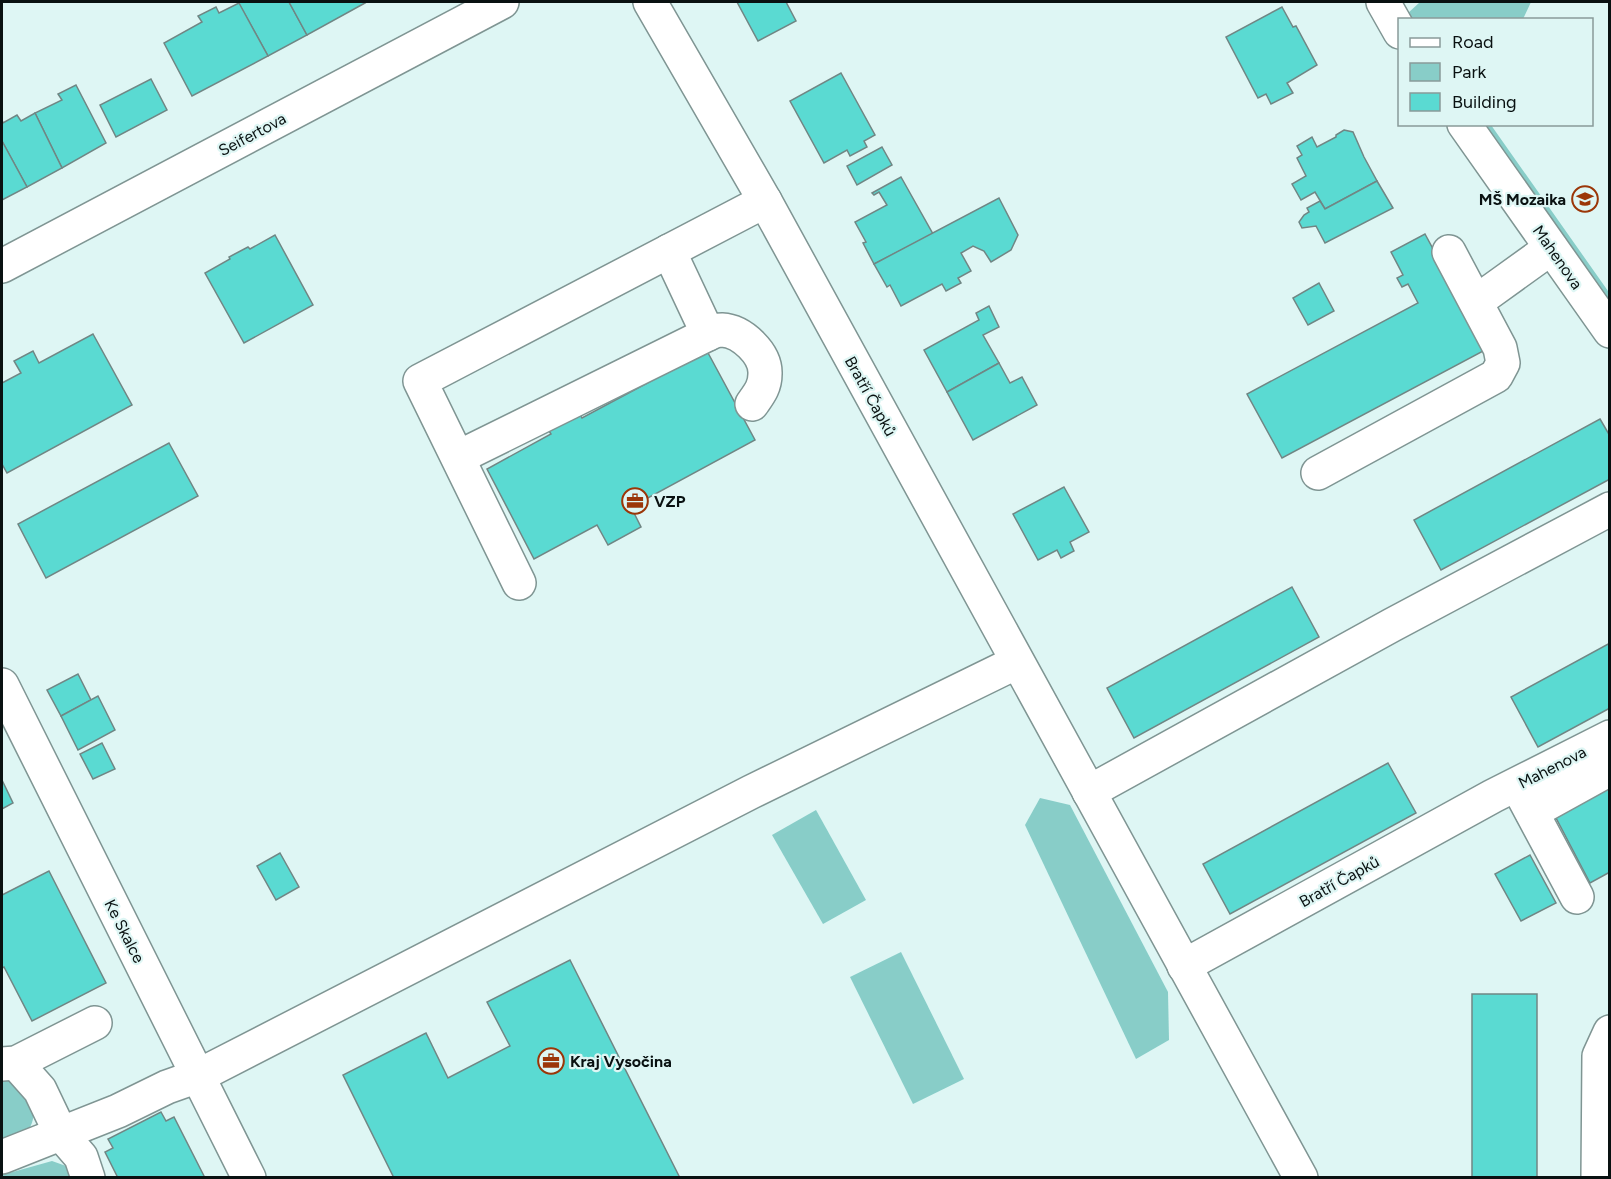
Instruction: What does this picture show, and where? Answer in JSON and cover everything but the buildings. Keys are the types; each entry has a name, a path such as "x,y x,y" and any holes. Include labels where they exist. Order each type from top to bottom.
{"street":[{"name":"Seifertova","path":"2,266 502,2"},
{"name":"Bratří Čapků","path":"650,2 765,201 1301,1178"},
{"path":"1383,2 1398,28"},
{"name":"Mahenova","path":"1465,126 1610,331"},
{"path":"519,583 420,381 765,201"},
{"path":"1476,302 1551,248"},
{"path":"669,251 708,334"},
{"path":"1318,473 1496,376 1503,363 1500,348 1449,252"},
{"path":"459,457 708,334 721,330 738,335 749,342 760,356 766,372 765,380 763,388 752,404"},
{"path":"1089,792 1392,625 1610,509"},
{"path":"2,1156 118,1111 166,1087 198,1076 751,792 1017,662"},
{"name":"Ke Skalce","path":"2,685 249,1178"},
{"name":"Mahenova","path":"1514,798 1610,737"},
{"path":"1576,897 1514,798 1610,769"},
{"name":"Bratří Čapků","path":"1184,966 1514,798"},
{"path":"88,1178 81,1157 61,1134 40,1090 9,1064 95,1023"},
{"path":"1598,1178 1599,1056 1610,1032"}],"green space":[{"path":"1420,2 1531,2 1523,18 1408,18 1407,14"},
{"path":"1480,126 1492,126 1608,291 1609,304"},
{"path":"1040,798 1070,805 1168,992 1169,1040 1136,1059 1025,825"},
{"path":"816,810 866,900 823,924 772,835"},
{"path":"901,952 964,1079 913,1104 850,977"},
{"path":"2,1079 13,1081 31,1104 33,1116 28,1131 2,1139"},
{"path":"52,1161 66,1166 75,1178 2,1178 2,1175"}],"place":[{"name":"MŠ Mozaika","path":"1585,199"},
{"name":"VZP","path":"635,501"},
{"name":"Kraj Vysočina","path":"551,1061"}]}
